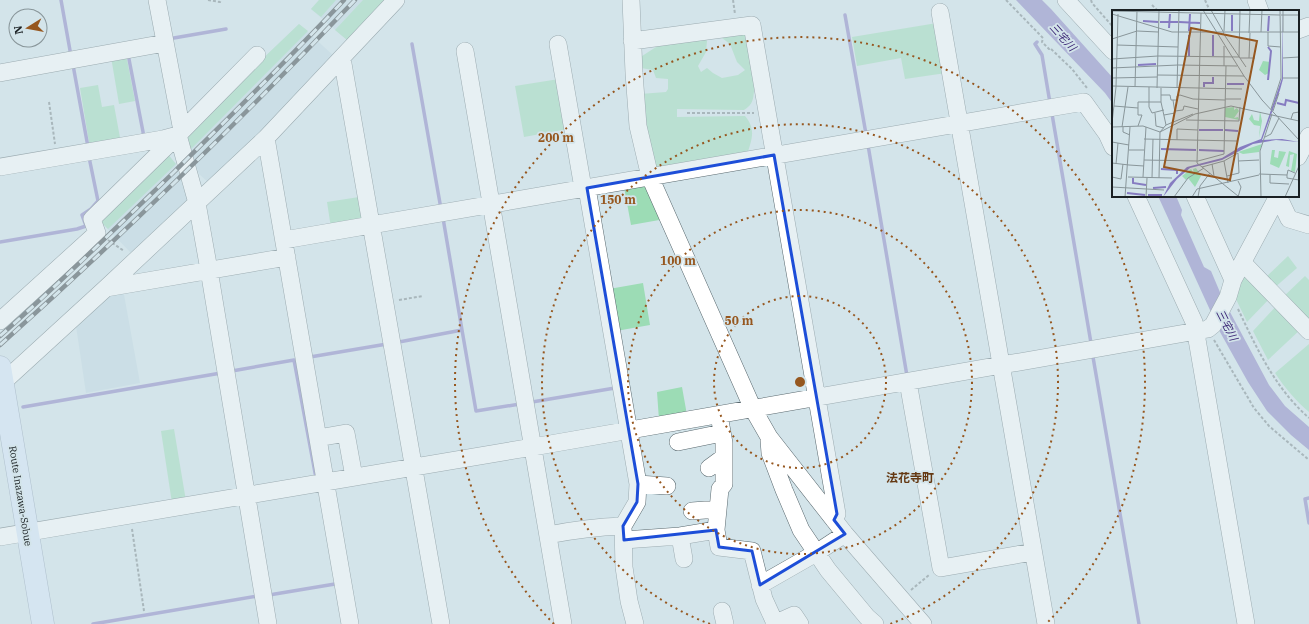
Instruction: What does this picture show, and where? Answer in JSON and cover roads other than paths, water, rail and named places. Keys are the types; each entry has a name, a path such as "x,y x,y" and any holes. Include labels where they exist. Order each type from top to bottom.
{"main road":[{"name":"Route Inazawa-Sobue","path":"1,378 43,624"}],"street":[{"path":"156,0 165,43 180,133 197,203 268,624"},
{"path":"1,378 106,288 266,138 396,0"},
{"path":"630,0 638,126 650,177 753,409 769,437 845,534 923,624"},
{"path":"1066,0 1112,50"},
{"path":"1256,0 1260,10"},
{"path":"940,12 1046,624"},
{"path":"632,41 752,25 837,514 834,520"},
{"path":"1299,30 1309,26"},
{"path":"0,72 165,43"},
{"path":"558,44 638,484 637,502 624,533 624,567 629,601 635,624"},
{"path":"465,50 563,624"},
{"path":"0,321 97,233 92,219 257,56"},
{"path":"342,58 441,624"},
{"path":"284,240 1084,102 1112,145"},
{"path":"0,167 163,139 180,133"},
{"path":"266,138 350,624"},
{"path":"1136,197 1194,322 1205,329"},
{"path":"1195,197 1230,290"},
{"path":"1246,624 1205,329 1230,290 1277,197"},
{"path":"1278,197 1289,218 1309,225"},
{"path":"106,288 287,257"},
{"path":"1243,263 1309,331"},
{"path":"0,537 719,415 1205,329"},
{"path":"908,382 941,568 1033,552"},
{"path":"719,415 724,457 724,484 720,489 716,530 719,547 752,551 764,599 775,624 794,615 800,624"},
{"path":"678,442 722,433"},
{"path":"318,438 346,434 354,477"},
{"path":"769,437 770,453 801,530 828,570 867,618 875,624"},
{"path":"709,468 724,457"},
{"path":"638,484 667,486"},
{"path":"692,511 718,509"},
{"path":"548,535 577,529 597,527 624,533 680,536 716,530"},
{"path":"760,585 816,553 845,534"},
{"path":"680,536 684,559"}],"water":[{"name":"三宅川","path":"1016,0 1042,0 1051,9 1112,77 1112,103 1105,93"},
{"name":"三宅川","path":"1158,197 1176,197 1182,210 1181,215 1204,267 1211,271 1222,297 1269,385 1285,406 1309,427 1309,450 1291,435 1267,411 1248,382 1220,332"}],"waterway":[{"path":"61,0 71,56"},
{"path":"845,15 866,134"},
{"path":"168,39 226,29"},
{"path":"1037,42 1035,44 1042,55 1050,103"},
{"path":"412,44 441,209"},
{"path":"128,54 144,137"},
{"path":"73,65 88,147"},
{"path":"1052,114 1091,343"},
{"path":"868,145 907,376"},
{"path":"0,242 77,229 86,226 82,215 91,209 98,201 89,157"},
{"path":"443,218 462,330"},
{"path":"399,342 462,330 476,411 520,404"},
{"path":"310,357 387,344"},
{"path":"1093,357 1139,624"},
{"path":"232,371 294,360 316,478"},
{"path":"23,407 221,373"},
{"path":"532,402 615,388"},
{"path":"1309,498 1305,499 1309,523"},
{"path":"269,595 335,584"},
{"path":"93,624 258,596"}],"railway":[{"path":"0,336 174,172 344,0"},
{"path":"0,345 91,262 181,176 269,89 355,0"}],"district":[{"name":"法花寺町","path":"910,478"}]}
